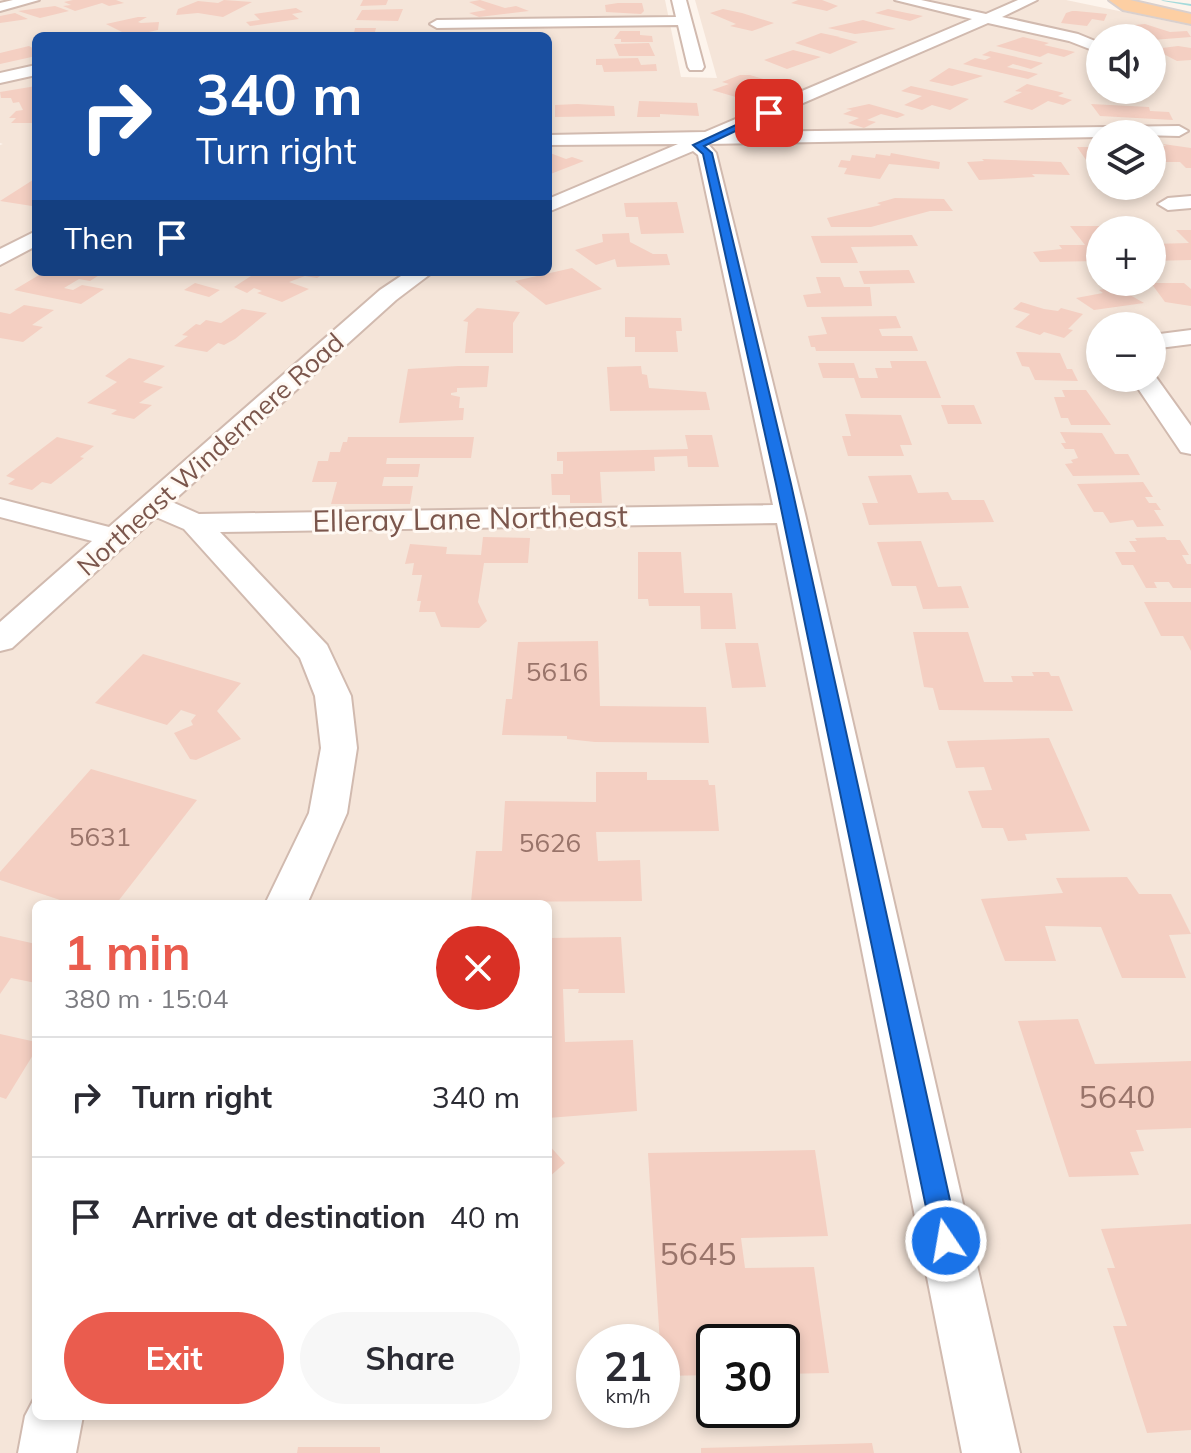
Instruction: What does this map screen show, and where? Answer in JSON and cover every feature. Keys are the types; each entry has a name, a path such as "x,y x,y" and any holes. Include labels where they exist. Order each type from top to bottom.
{"main road":[{"path":"1117,0 1191,11"},
{"path":"1117,0 1129,6 1191,19"}],"street":[{"path":"0,7 32,0"},
{"path":"679,0 696,67"},
{"path":"902,0 1086,42"},
{"path":"552,204 1030,0"},
{"path":"437,24 683,21"},
{"path":"0,78 32,71"},
{"path":"552,140 706,141 1179,131"},
{"path":"706,141 790,514 991,1453"},
{"path":"1168,204 1191,202"},
{"path":"0,258 32,239"},
{"name":"Northeast Windermere Road","path":"0,640 388,295 416,276"},
{"path":"1166,340 1191,337"},
{"path":"1154,392 1191,446"},
{"name":"Elleray Lane Northeast","path":"154,505 195,523 790,514"},
{"path":"0,508 115,538"},
{"path":"195,523 315,653 333,696 339,748 328,813 288,900"},
{"path":"47,1453 53,1420"}],"shaded area":[{"path":"0,0 665,0 681,77 717,78 695,0 1066,0 1191,26 1191,1453 0,1453 0,145 3,144 0,143"}],"building":[{"path":"116,0 124,3 109,6 102,3 75,11 63,6 71,5 64,2"},
{"path":"224,0 252,2 223,17 198,13 176,15 178,9 198,1 218,3"},
{"path":"363,0 388,0 386,5 360,6"},
{"path":"480,0 529,11 479,17 469,13 486,10 469,2"},
{"path":"822,0 838,6 827,11 791,3"},
{"path":"642,3 644,11 641,14 606,12 605,5"},
{"path":"55,6 69,11 40,18 18,11"},
{"path":"296,8 303,12 292,14 299,19 250,26 246,22 260,20 254,14"},
{"path":"403,9 398,21 356,20 362,10"},
{"path":"723,9 774,23 752,31 730,26 736,24 710,13"},
{"path":"888,9 923,16 910,21 875,13"},
{"path":"15,13 28,19 0,23 0,16"},
{"path":"1066,13 1107,14 1104,21 1092,19 1086,26 1061,23"},
{"path":"138,17 147,17 138,22 141,23 159,22 158,30 149,32 122,32 106,24"},
{"path":"863,20 896,29 855,34 828,28"},
{"path":"355,28 376,28 375,32 354,32"},
{"path":"620,31 640,31 640,35 652,36 653,42 621,42 621,39 614,39"},
{"path":"1166,31 1187,31 1191,37 1166,39"},
{"path":"821,33 858,42 830,54 795,43"},
{"path":"1023,37 1075,52 1064,57 1048,53 1040,57 996,46"},
{"path":"649,43 655,56 619,56 614,44"},
{"path":"32,48 32,57 0,64 0,53"},
{"path":"1166,48 1191,48 1191,60 1177,61 1166,55"},
{"path":"793,50 821,57 787,69 764,60"},
{"path":"990,51 1043,63 1031,69 1013,64 1007,67 1038,74 1028,79 963,64 975,58 985,60 991,57 982,55"},
{"path":"638,58 641,65 656,64 657,71 604,72 602,65 596,65 596,59"},
{"path":"949,68 983,76 952,86 929,81"},
{"path":"740,75 773,82 739,98 712,90 729,84 722,82"},
{"path":"1027,84 1064,93 1058,96 1072,100 1063,105 1048,101 1032,110 1003,102 1022,92 1015,91"},
{"path":"911,86 969,99 950,110 932,105 922,110 904,105 922,96 901,91"},
{"path":"32,87 32,123 11,123 16,118 9,118 16,111 23,110 19,102 1,98 0,92"},
{"path":"639,101 697,103 699,116 660,114 660,117 637,117"},
{"path":"869,104 905,115 897,118 881,114 867,120 876,122 864,128 848,123 859,118 843,114 852,110 846,109"},
{"path":"1091,104 1149,107 1150,111 1169,112 1173,120 1100,116"},
{"path":"555,105 614,106 615,116 555,117"},
{"path":"1166,144 1191,148 1191,168 1180,162 1166,162"},
{"path":"1077,147 1086,147 1086,160"},
{"path":"891,153 940,162 939,169 889,164 880,179 844,174 847,168 838,167 841,160 850,161 852,155 875,158 876,154 890,156"},
{"path":"552,154 584,161 552,173"},
{"path":"982,159 1061,162 1070,175 1032,174 1035,177 979,180 967,162 984,161"},
{"path":"32,181 32,206 0,201"},
{"path":"895,198 944,199 953,211 930,211 871,227 831,227 827,218 881,205 877,203"},
{"path":"677,202 684,233 641,234 638,217 626,217 624,203"},
{"path":"1070,226 1086,226 1086,261 1040,262 1033,252 1062,249 1059,245 1085,245"},
{"path":"1176,230 1191,230 1191,260 1166,261 1166,244 1189,243"},
{"path":"629,233 630,242 653,254 667,254 670,265 617,267 615,259 596,265 575,250 603,242 602,234"},
{"path":"912,235 918,246 851,247 858,263 821,263 811,236"},
{"path":"572,268 602,289 546,305 515,281 552,276 552,273"},
{"path":"909,270 915,283 864,284 859,271"},
{"path":"37,276 98,276 90,281 79,279 64,288 73,290 82,285 104,289 81,304 14,290"},
{"path":"251,276 305,276 289,282 309,289 282,302 257,293 262,291 254,288 247,293 234,287"},
{"path":"816,277 840,277 844,287 870,287 872,306 807,307 803,295 821,293"},
{"path":"195,283 220,290 209,297 184,290"},
{"path":"1166,283 1184,283 1191,289 1191,306 1165,302 1161,296 1166,296"},
{"path":"1132,296 1144,303 1094,310 1076,298"},
{"path":"1021,302 1044,309 1058,311 1061,308 1083,314 1068,329 1073,330 1064,338 1044,332 1040,335 1015,327 1030,314 1013,309"},
{"path":"24,305 54,310 32,325 43,327 23,342 0,338 0,312 10,314"},
{"path":"477,308 520,312 513,323 513,353 465,353 468,322 463,321"},
{"path":"242,309 267,313 235,339 224,345 218,343 207,352 174,346 188,336 182,335 196,324 200,325 206,320 221,323"},
{"path":"896,316 901,328 879,329 882,336 912,336 918,351 816,351 815,347 811,347 808,336 827,334 821,317"},
{"path":"625,317 681,318 682,331 676,331 678,352 635,352 635,337 625,337"},
{"path":"1016,352 1060,353 1067,369 1072,369 1078,381 1035,380 1029,367 1022,366"},
{"path":"129,358 165,366 143,382 163,387 139,403 152,405 134,419 111,414 117,410 87,403 117,382 105,376"},
{"path":"890,361 926,361 941,398 861,398 854,378 823,378 818,363 854,363 859,378 878,378 875,368 892,368"},
{"path":"489,366 487,387 457,388 457,392 451,393 460,397 459,408 464,408 463,420 399,423 408,369"},
{"path":"641,366 642,374 647,375 649,388 706,392 710,410 610,411 607,367"},
{"path":"1062,390 1086,390 1111,425 1071,425 1068,418 1061,418 1054,397 1065,397"},
{"path":"941,405 974,405 982,424 948,424"},
{"path":"845,414 901,415 912,445 900,445 904,456 848,456 842,436 851,436"},
{"path":"1060,432 1102,433 1115,454 1128,454 1140,475 1073,476 1065,464 1073,463 1071,460 1078,458 1074,449 1065,449 1061,443 1066,443"},
{"path":"685,435 712,435 719,467 688,467 687,456 654,457 655,471 600,472 602,503 570,503 570,495 552,495 551,474 563,474 563,461 557,461 557,452 688,449"},
{"path":"57,437 94,446 51,484 42,482 32,490 8,484 15,479 6,476"},
{"path":"348,437 474,437 471,458 387,458 386,464 420,464 418,477 384,477 382,486 413,486 410,504 331,504 337,482 312,482 318,461 328,461 330,452 340,452"},
{"path":"911,475 918,493 948,492 952,500 984,500 994,522 869,525 862,503 878,503 868,476"},
{"path":"1143,482 1153,497 1145,497 1161,510 1154,510 1164,526 1137,527 1133,520 1110,523 1103,512 1094,512 1077,484"},
{"path":"483,537 530,538 528,563 484,563 478,602 487,621 479,628 441,627 435,612 419,612 421,601 417,601 422,575 412,575 414,563 405,564 410,544 447,547 446,554 481,555"},
{"path":"1165,537 1167,540 1180,540 1189,555 1182,555 1187,564 1191,564 1191,588 1173,588 1169,582 1154,582 1157,588 1146,588 1133,565 1122,565 1115,552 1136,552 1129,541 1137,541 1135,538"},
{"path":"921,541 938,587 961,586 969,608 923,609 916,586 892,586 877,542"},
{"path":"638,552 681,552 684,593 732,593 736,629 701,629 700,606 649,606 648,599 638,599"},
{"path":"1144,602 1191,602 1191,651 1183,636 1161,636"},
{"path":"913,632 968,632 984,682 1013,682 1011,676 1034,676 1032,672 1049,672 1051,676 1059,676 1073,711 939,710 933,688 924,687"},
{"path":"598,641 600,706 706,707 709,743 595,742 567,739 567,736 502,735 506,699 512,699 518,642"},
{"path":"725,643 758,643 766,687 732,688"},
{"path":"143,654 241,683 217,711 241,739 196,760 190,759 174,733 193,725 191,721 196,715 181,710 167,725 95,703"},
{"path":"1049,738 1090,831 1025,834 1027,840 1008,841 1003,828 982,828 968,791 992,790 984,767 956,768 947,741"},
{"path":"91,769 197,800 119,900 60,900 0,880 0,872"},
{"path":"596,772 647,772 647,780 708,780 709,785 715,785 719,831 596,832 598,861 640,860 642,901 471,900 476,851 502,851 505,801 596,802"},
{"path":"1127,877 1139,894 1171,894 1191,934 1169,935 1186,978 1122,978 1101,927 1045,926 1056,961 1005,961 981,899 1063,893 1056,878"},
{"path":"0,936 32,943 32,982 11,978 0,994"},
{"path":"621,937 625,993 578,993 579,989 563,989 565,1042 633,1040 637,1111 552,1118 552,938"},
{"path":"1078,1019 1095,1064 1191,1061 1191,1128 1136,1130 1144,1151 1130,1152 1139,1175 1069,1177 1018,1021"},
{"path":"0,1034 32,1041 32,1057 6,1099 0,1097"},
{"path":"552,1148 565,1163 552,1174"},
{"path":"815,1150 828,1236 741,1238 745,1268 814,1267 829,1373 800,1374 800,1324 696,1324 696,1375 680,1376 680,1324 659,1324 648,1153"},
{"path":"1191,1224 1191,1430 1147,1433 1113,1326 1127,1326 1107,1268 1115,1268 1101,1229"},
{"path":"872,1443 874,1453 701,1453 701,1448"},
{"path":"298,1447 380,1447 380,1453 297,1453"}],"waterway":[{"path":"1163,0 1191,5"}],"route":[{"path":"769,113 697,145 707,153 783,484 946,1241"}]}
